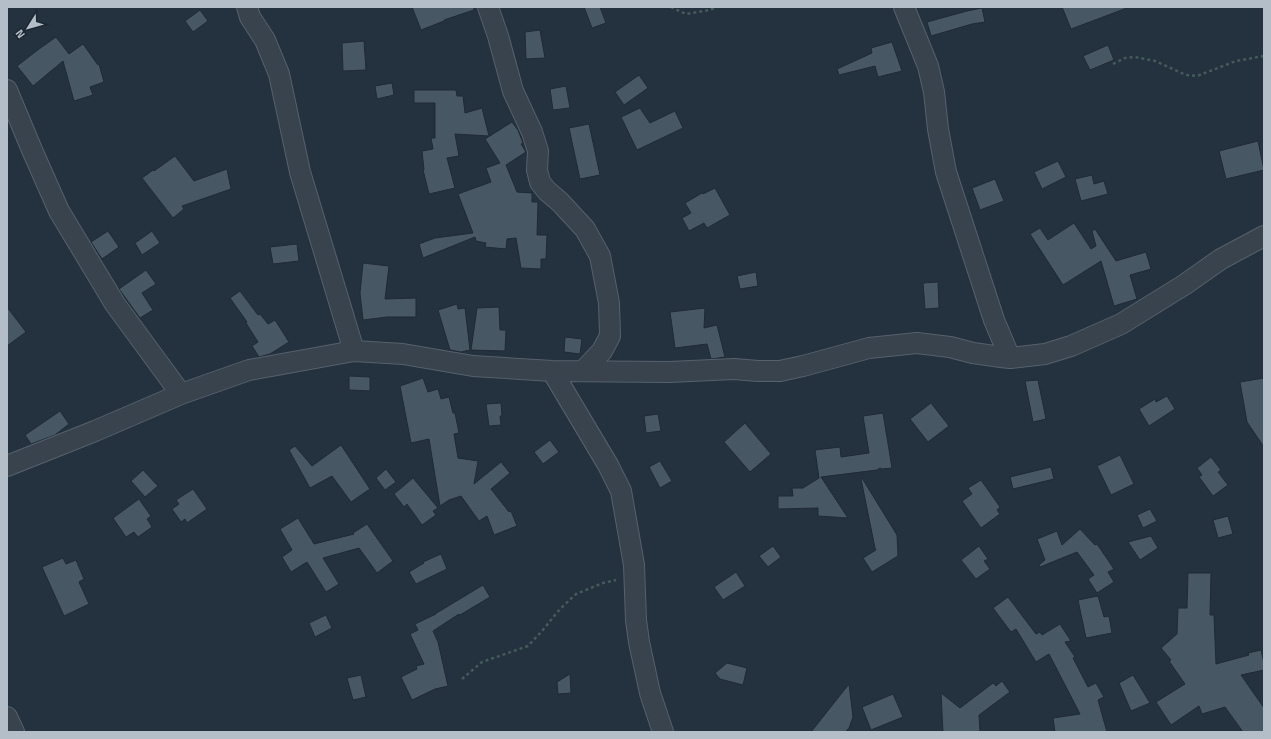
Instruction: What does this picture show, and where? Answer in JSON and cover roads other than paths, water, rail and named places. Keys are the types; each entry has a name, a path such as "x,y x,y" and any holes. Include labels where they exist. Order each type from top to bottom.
{"street":[{"path":"247,7 250,17 265,40 279,74 300,172 354,351"},
{"path":"488,7 498,36 513,91 532,132 538,151 537,170 540,182 585,229 600,256 608,303 610,336 602,351 584,370"},
{"path":"904,7 928,66 934,92 938,129 946,172 994,320 1010,358"},
{"path":"7,90 63,218 115,304 181,394"},
{"path":"7,466 181,394 249,370 354,351 403,354 473,366 552,371 584,370 669,372 734,369 780,371 869,348 917,343 950,347 973,353 1010,358 1045,354 1071,346 1121,324 1184,285 1221,259 1264,236"},
{"path":"552,371 608,465 621,491 635,577 636,620 639,642 650,693 663,732"},
{"path":"7,717 14,732"}]}
